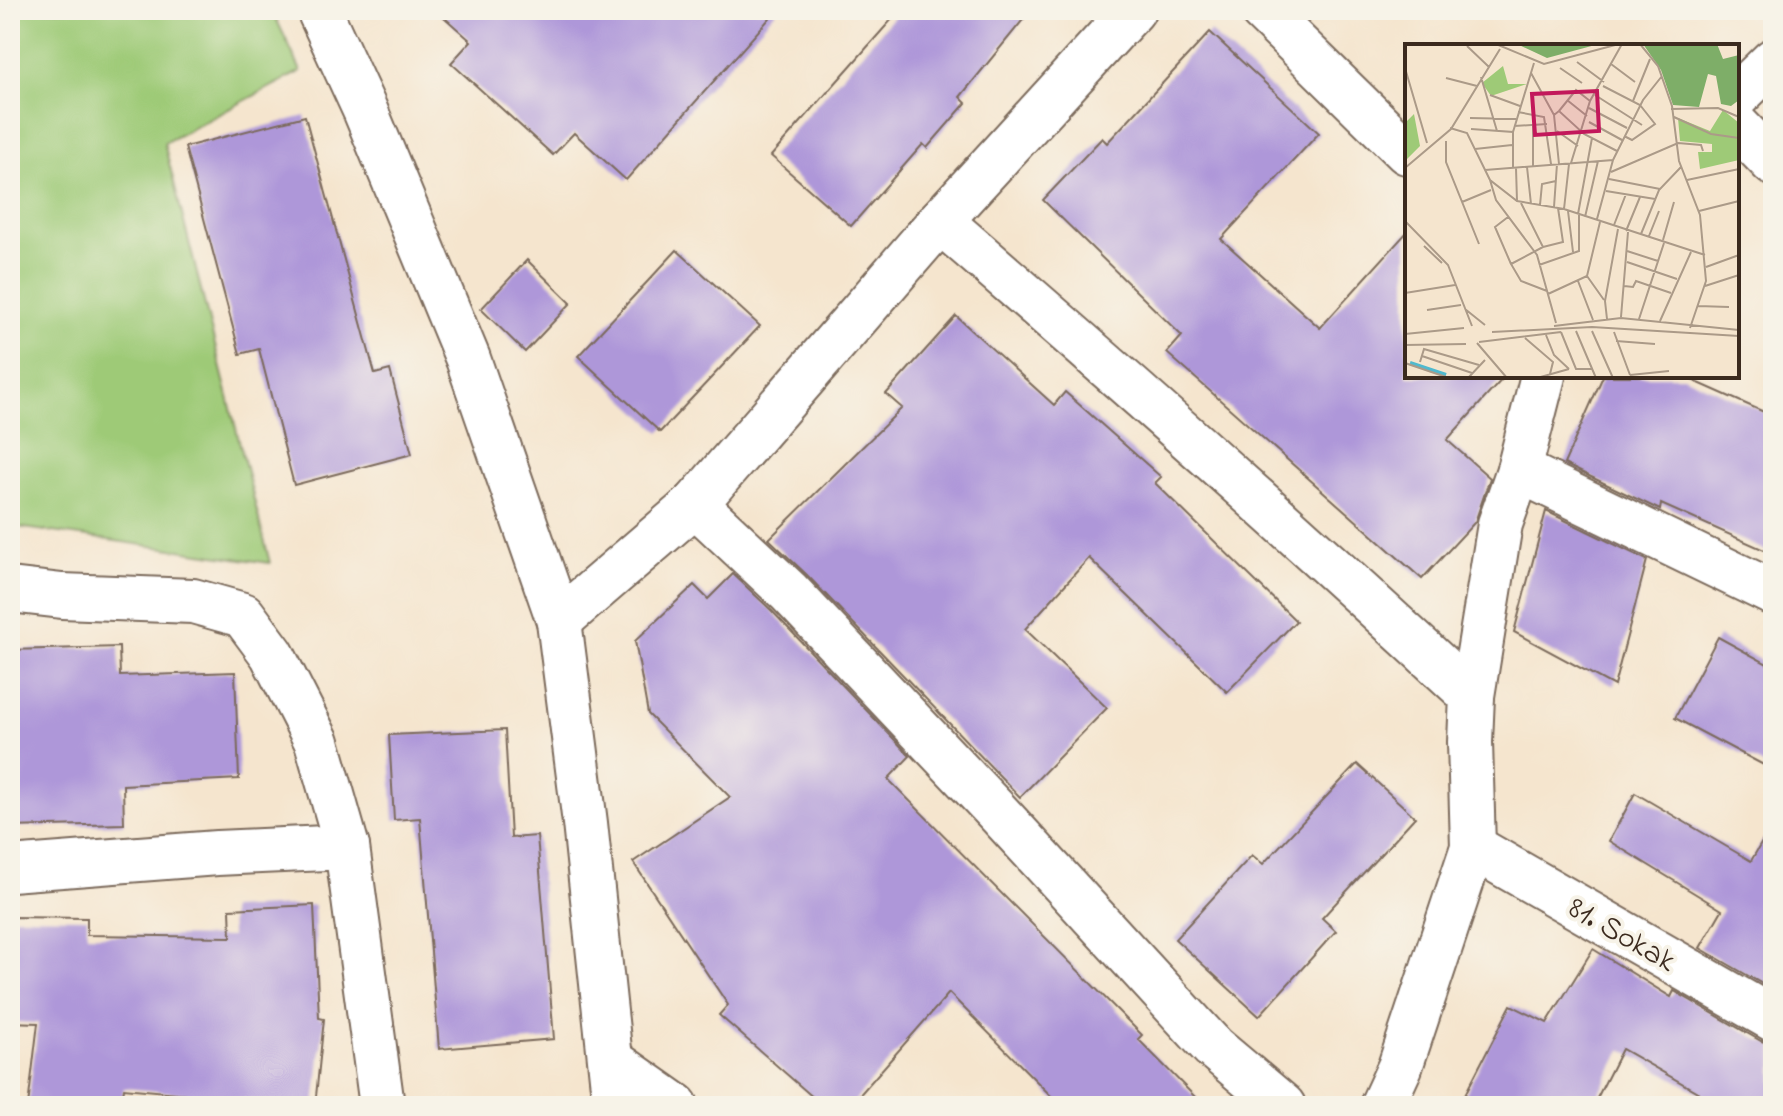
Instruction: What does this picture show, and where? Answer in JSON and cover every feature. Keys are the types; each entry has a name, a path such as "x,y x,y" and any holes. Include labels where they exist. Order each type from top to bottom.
{"street":[{"path":"319,10 365,110 468,359 559,621 615,1106"},
{"path":"559,621 695,504 940,221 1133,10"},
{"path":"1262,10 1405,150"},
{"path":"1739,94 1773,61"},
{"path":"1739,128 1773,163"},
{"path":"940,221 1119,375 1325,559 1472,696"},
{"path":"1382,1106 1400,1067 1473,847 1472,696 1500,524 1519,470 1542,378"},
{"path":"1519,470 1773,593"},
{"path":"695,504 789,592 1213,1047 1283,1106"},
{"path":"10,590 62,596 193,601 243,615 272,654 317,742 347,847 382,1106"},
{"path":"10,869 217,853 347,847"},
{"name":"81. Sokak","path":"1473,847 1773,1019"},
{"path":"612,1061 676,1106"}],"green space":[{"path":"10,10 272,10 301,71 164,143 270,563 10,526"}],"building":[{"path":"436,10 777,10 626,180 574,133 553,155 451,63 471,41"},
{"path":"900,10 1031,10 960,97 966,103 927,148 923,144 851,226 771,156"},
{"path":"1210,32 1319,133 1221,239 1320,328 1405,234 1405,378 1503,378 1447,440 1490,478 1475,522 1422,579 1167,353 1182,336 1043,200 1102,138 1107,143"},
{"path":"305,116 375,374 390,370 412,454 294,485 259,349 240,354 185,147"},
{"path":"677,250 760,326 660,432 578,356"},
{"path":"527,260 571,303 525,352 481,309"},
{"path":"956,316 1054,405 1065,392 1161,477 1155,483 1296,621 1227,692 1089,558 1025,629 1107,708 1020,797 769,539 902,408 886,394"},
{"path":"1602,378 1688,378 1773,416 1773,554 1661,504 1660,510 1564,464"},
{"path":"1546,511 1647,560 1614,686 1514,632"},
{"path":"733,574 910,756 888,779 1142,1035 1138,1039 1204,1106 1061,1106 949,993 850,1106 823,1106 719,1015 728,1005 633,862 730,797 648,714 635,641 694,585 708,599"},
{"path":"1718,637 1773,667 1773,770 1675,718"},
{"path":"119,647 120,676 235,672 239,779 123,785 124,824 10,827 10,650"},
{"path":"505,730 511,838 537,836 554,1039 439,1049 420,818 394,820 389,735"},
{"path":"1357,764 1415,817 1322,918 1336,931 1259,1016 1175,939 1252,855 1263,864"},
{"path":"1635,793 1751,861 1773,823 1773,990 1700,948 1722,910 1609,841"},
{"path":"314,905 319,1018 324,1019 315,1106 124,1088 121,1106 28,1106 38,1023 10,1022 10,917 87,918 87,935 231,937 230,909"},
{"path":"1593,949 1671,997 1674,991 1761,1041 1773,1044 1773,1106 1722,1106 1622,1049 1593,1106 1459,1106 1511,1005 1547,1023"}]}
